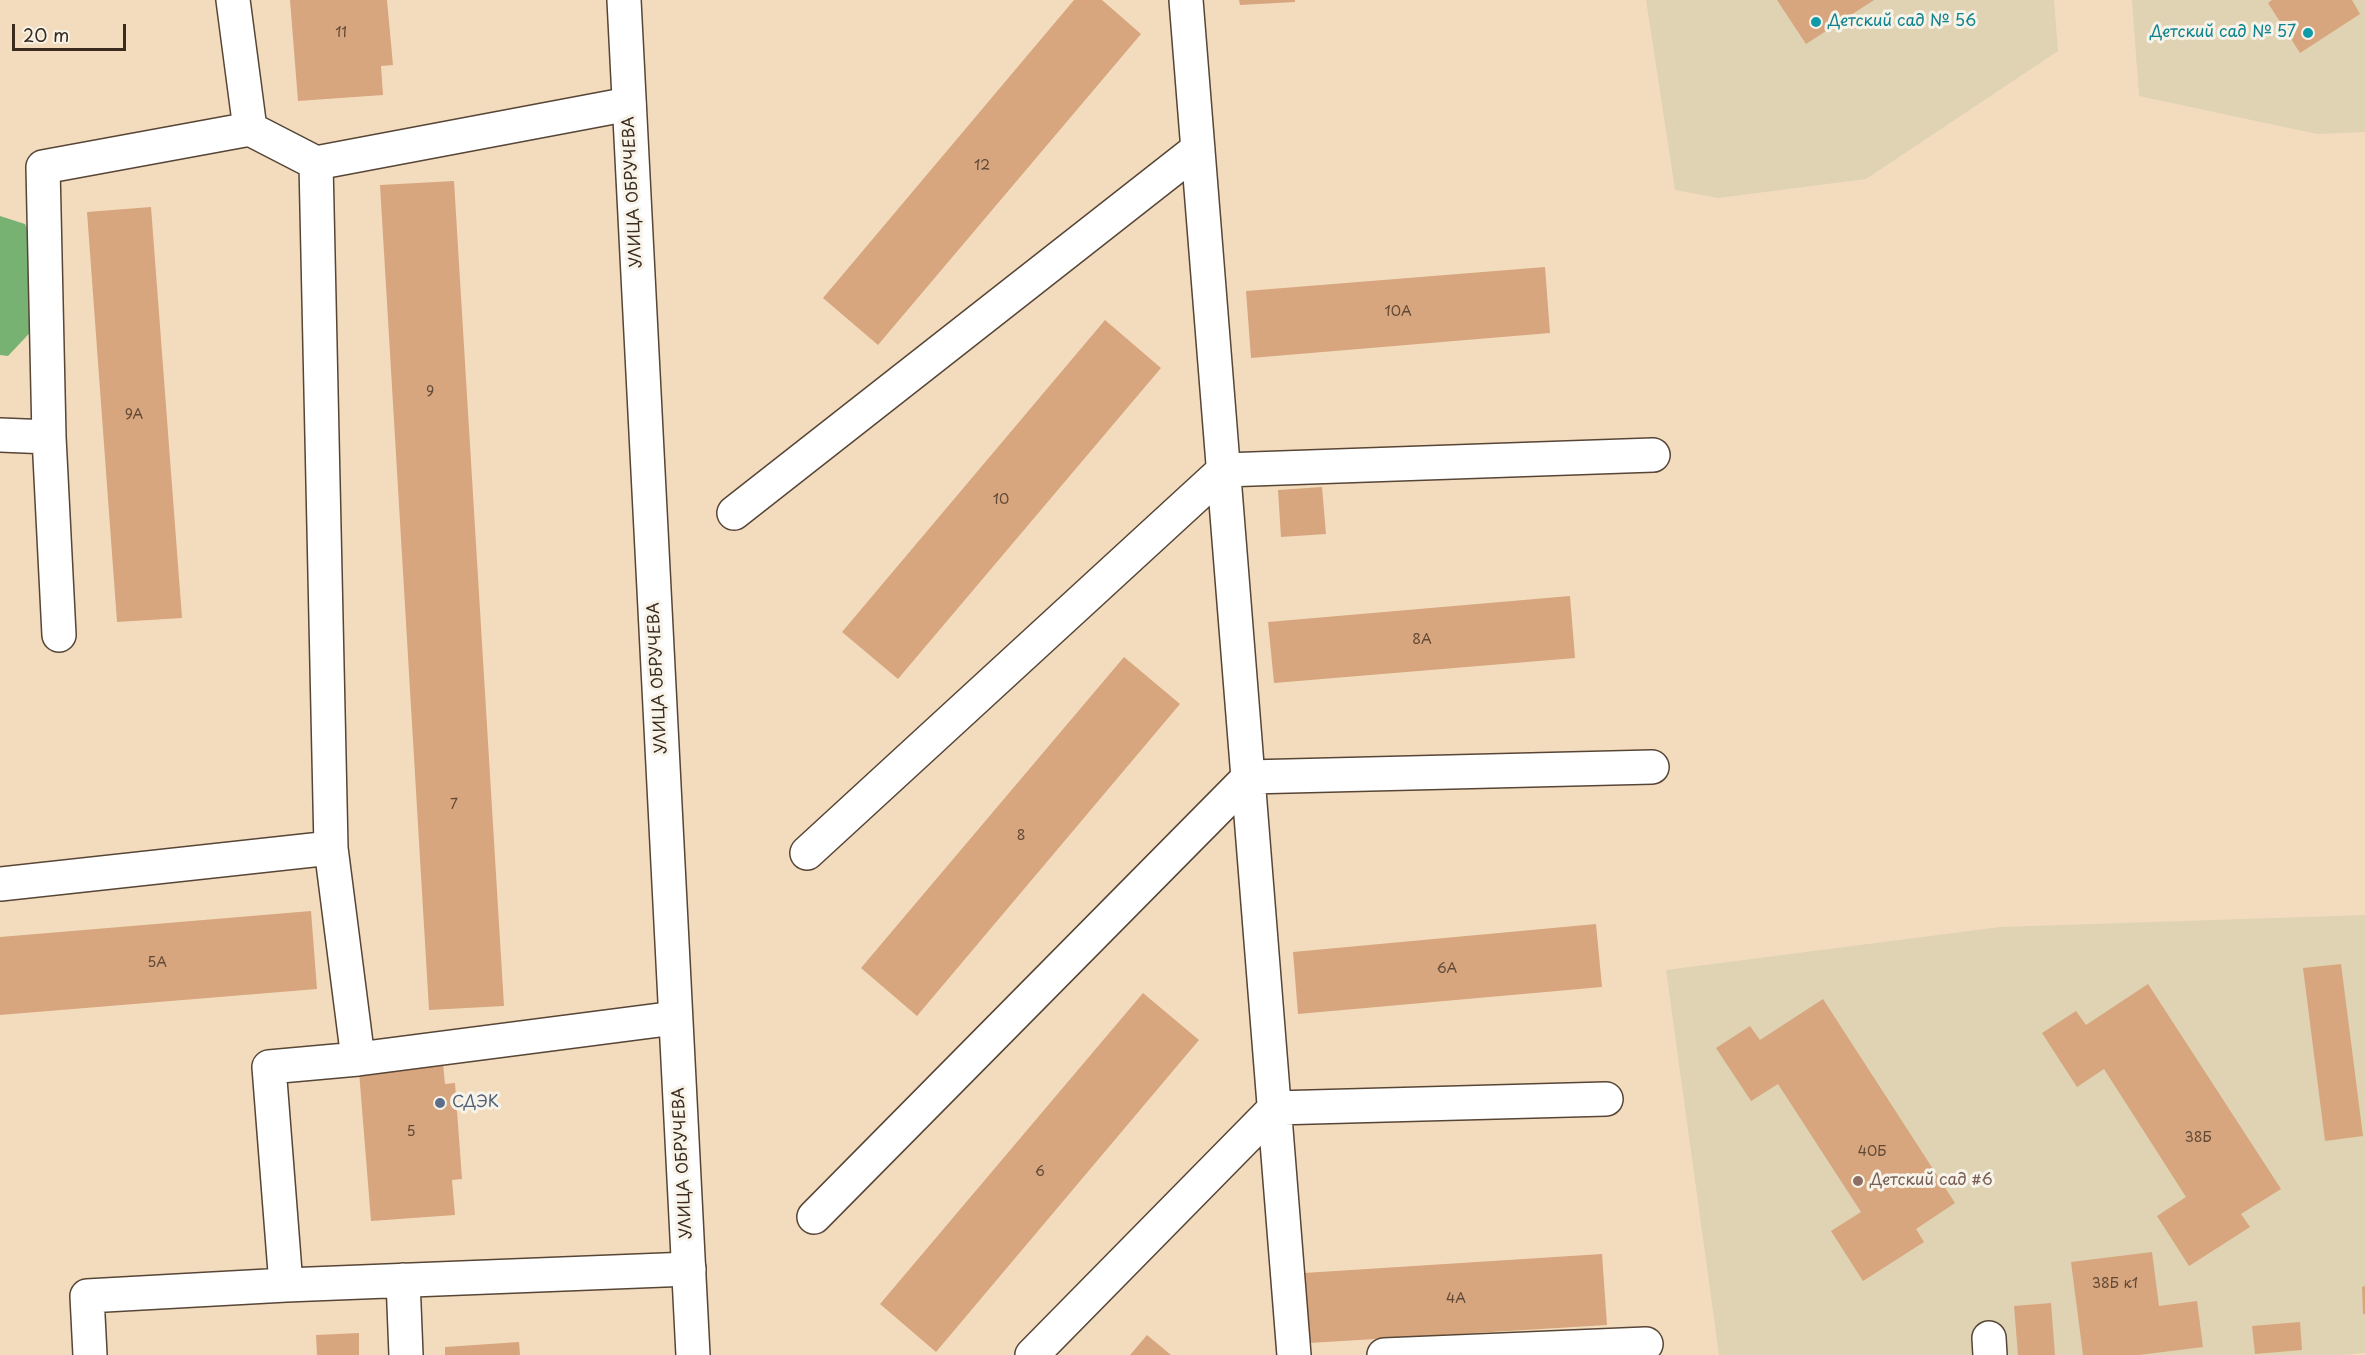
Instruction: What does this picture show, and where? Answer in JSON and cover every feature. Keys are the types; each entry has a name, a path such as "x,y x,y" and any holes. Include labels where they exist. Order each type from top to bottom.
{"main road":[{"path":"233,0 250,129"},
{"name":"УЛИЦА ОБРУЧЕВА","path":"624,0 693,1355"},
{"path":"1186,0 1294,1355"},
{"path":"59,635 49,437 43,167 250,129 316,163 629,104"},
{"path":"734,513 1198,149"},
{"path":"316,163 331,849 358,1059"},
{"path":"0,435 49,437"},
{"path":"807,853 1224,470 1653,455"},
{"path":"814,1217 1249,777 1652,767"},
{"path":"0,884 331,849"},
{"path":"286,1285 269,1067 358,1059 675,1018"},
{"path":"1032,1355 1275,1108 1606,1099"},
{"path":"90,1355 87,1296 286,1285 688,1269"},
{"path":"403,1280 406,1355"},
{"path":"1384,1355 1646,1344"}],"shaded area":[{"path":"1646,0 2054,0 2058,51 1866,179 1718,198 1675,190"},
{"path":"2132,0 2365,0 2365,132 2317,134 2139,96"},
{"path":"2365,915 2365,1353 2343,1355 1719,1355 1666,970 2000,927"}],"green space":[{"path":"0,216 25,224 58,303 8,356 0,355"}],"building":[{"path":"290,0 387,0 393,65 381,66 383,95 298,101"},
{"path":"1074,0 1102,0 1141,34 878,345 823,298"},
{"path":"1239,0 1295,0 1295,2 1240,5"},
{"name":"Детский сад № 56","path":"1777,0 1874,0 1806,44"},
{"name":"Детский сад № 57","path":"2272,0 2352,0 2360,14 2300,53 2268,3"},
{"path":"454,181 504,1006 429,1010 380,185"},
{"path":"151,207 182,618 117,622 87,212"},
{"path":"1545,267 1550,333 1251,358 1246,291"},
{"path":"1105,320 1161,368 898,679 842,632"},
{"path":"1322,487 1326,534 1281,537 1278,490"},
{"path":"1570,596 1575,658 1274,683 1268,622"},
{"path":"1124,657 1180,704 917,1016 861,968"},
{"path":"311,911 317,989 0,1015 0,937"},
{"path":"1596,924 1602,987 1298,1014 1293,952"},
{"path":"2341,964 2363,1136 2325,1141 2303,968"},
{"path":"2148,984 2281,1189 2241,1214 2250,1227 2189,1266 2157,1216 2186,1197 2104,1069 2077,1087 2042,1033 2076,1011 2086,1025"},
{"path":"1143,993 1199,1040 936,1352 880,1304"},
{"path":"1823,999 1955,1203 1916,1229 1924,1242 1863,1281 1831,1231 1861,1212 1778,1084 1751,1101 1716,1048 1750,1026 1760,1040"},
{"path":"442,1053 445,1084 455,1083 462,1179 452,1180 455,1215 371,1221 358,1059"},
{"path":"2152,1252 2159,1306 2197,1301 2203,1347 2139,1355 2083,1355 2071,1262"},
{"path":"1602,1254 1607,1325 1309,1343 1304,1273"},
{"path":"2365,1286 2365,1314 2363,1314 2362,1287"},
{"path":"2051,1303 2055,1355 2018,1355 2014,1306"},
{"path":"2300,1322 2302,1350 2255,1354 2252,1326"},
{"path":"359,1333 359,1355 317,1355 316,1335"},
{"path":"1147,1335 1171,1355 1130,1355"},
{"path":"519,1342 520,1355 445,1355 445,1347"}],"place":[{"name":"Детский сад № 56","path":"1816,22"},
{"name":"Детский сад № 57","path":"2308,33"},
{"name":"СДЭК","path":"440,1103"},
{"name":"Детский сад #6","path":"1858,1181"}]}
